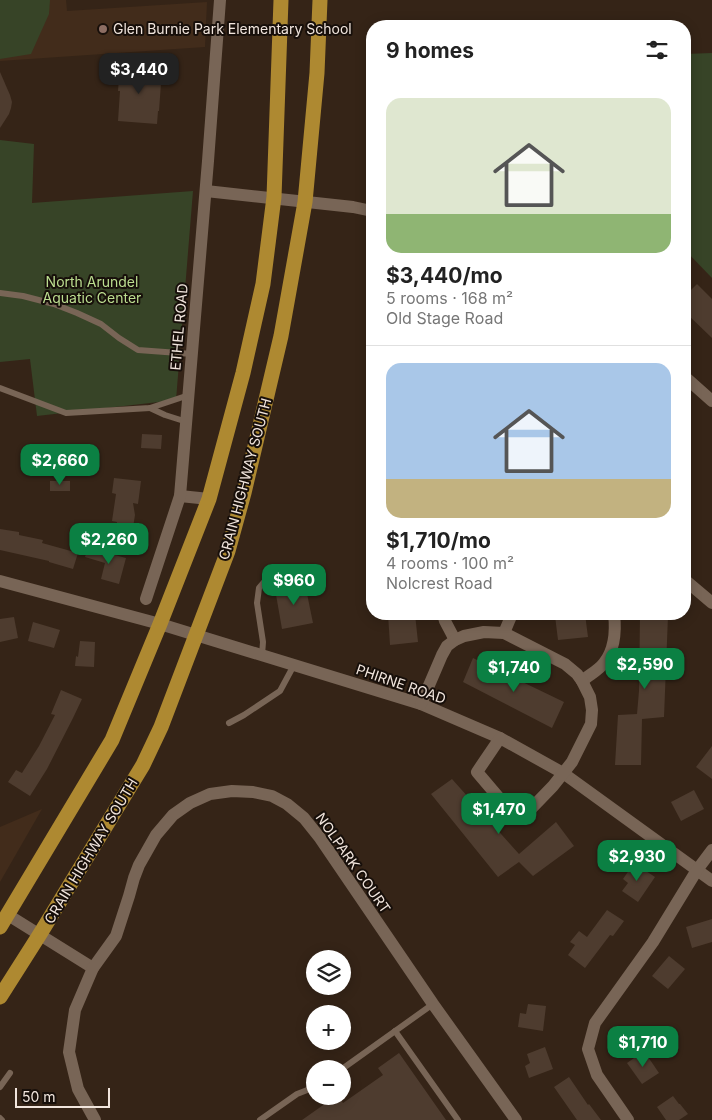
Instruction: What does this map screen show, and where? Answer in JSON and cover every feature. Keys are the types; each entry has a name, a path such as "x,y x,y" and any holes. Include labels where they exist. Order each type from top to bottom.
{"main road":[{"path":"4,918 112,740 209,499 243,373 263,284 274,197 281,0"},
{"name":"CRAIN HIGHWAY SOUTH","path":"0,996 143,765 161,727 228,551 244,493 281,336 305,202 317,73 320,0"}],"street":[{"name":"ETHEL ROAD","path":"146,599 180,496 220,0"},
{"path":"206,191 274,197 366,210"},
{"path":"691,382 712,401"},
{"path":"180,496 209,499"},
{"name":"PHIRNE ROAD","path":"0,581 160,624 421,704 500,738 564,773 712,881"},
{"path":"691,585 712,603"},
{"path":"445,620 455,640"},
{"path":"504,634 510,620"},
{"path":"582,681 604,663 613,646 614,620"},
{"path":"421,704 442,655 448,646 464,636 484,632 504,634 565,664 582,681 590,697 592,710 591,724 572,762 553,786 525,815 511,812 477,772 500,738"},
{"name":"NOLPARK COURT","path":"95,1120 78,1089 69,1052 75,1010 93,968 116,936 139,865 156,835 173,815 190,803 210,794 232,791 253,792 272,796 287,804 304,818 320,838 433,1004 516,1120"},
{"path":"628,1120 597,1075 588,1048 595,1023 654,942 696,870 712,850"},
{"path":"4,918 40,934 93,968"}],"lane":[{"path":"0,292 54,304 77,313 100,324 138,350 192,354"},
{"path":"0,388 66,413 150,408 189,395"},
{"path":"150,408 186,422"},
{"path":"262,655 263,642 258,603 259,588 270,575 296,567"},
{"path":"229,723 280,691 294,665"},
{"path":"351,1063 433,1004"},
{"path":"395,1031 458,1120"},
{"path":"0,1087 10,1073"},
{"path":"260,1120 297,1094 306,1090"}],"shaded area":[{"name":"Glen Burnie Park Elementary School","path":"0,0 66,0 67,11 207,2 205,47 0,61"},
{"path":"42,809 0,882 0,827"}],"green space":[{"path":"0,0 50,0 49,14 31,54 0,59"},
{"path":"712,53 712,278 691,256 691,54"},
{"name":"North Arundel Aquatic Center","path":"0,140 34,144 32,203 193,191 176,400 37,416 30,359 0,362"}],"building":[{"path":"120,66 162,69 157,124 118,121"},
{"path":"0,72 12,102 9,114 0,128"},
{"path":"697,284 712,299 712,338 691,318 691,290"},
{"path":"142,434 162,435 161,449 141,448"},
{"path":"114,478 141,481 138,504 133,503 135,515 131,540 115,538 117,522 112,521 116,494 112,493"},
{"path":"50,481 70,481 70,491 50,491"},
{"path":"0,529 19,532 19,535 43,540 42,543 78,553 73,569 49,561 0,550"},
{"path":"88,548 126,558 119,584 101,579 105,563 85,557"},
{"path":"305,584 313,623 282,629 275,589"},
{"path":"14,617 18,638 0,642 0,619"},
{"path":"388,620 416,620 418,642 390,645"},
{"path":"556,620 586,620 588,637 558,640"},
{"path":"640,620 668,620 664,717 642,719 641,765 615,765 618,715 637,714"},
{"path":"33,622 60,630 54,648 28,641"},
{"path":"80,641 95,642 94,667 75,666"},
{"path":"473,658 564,702 552,728 463,682"},
{"path":"61,690 82,699 47,769 30,796 8,782 16,770 22,773 39,746 55,715 51,714"},
{"path":"712,746 712,779 696,767"},
{"path":"452,779 519,854 556,822 574,846 533,876 519,862 498,877 431,794"},
{"path":"694,790 704,809 681,821 671,802"},
{"path":"634,863 655,877 638,902 622,891 628,883 623,879"},
{"path":"607,910 624,921 613,936 610,935 585,968 568,955 575,945 570,942 579,931 587,937"},
{"path":"712,919 712,942 692,948 686,927"},
{"path":"669,956 685,969 668,989 652,976"},
{"path":"528,1004 546,1006 543,1031 518,1027 520,1013 526,1014"},
{"path":"545,1047 553,1069 529,1078 525,1066 530,1063 527,1054"},
{"path":"644,1051 659,1073 642,1084 627,1063"},
{"path":"399,1053 446,1120 302,1120 323,1105 351,1105 351,1097 383,1075 378,1068"},
{"path":"569,1077 601,1120 577,1120 554,1087"},
{"path":"673,1096 688,1114 679,1120 666,1120 657,1107"}],"place":[{"name":"Glen Burnie Park Elementary School","path":"103,29"}]}
